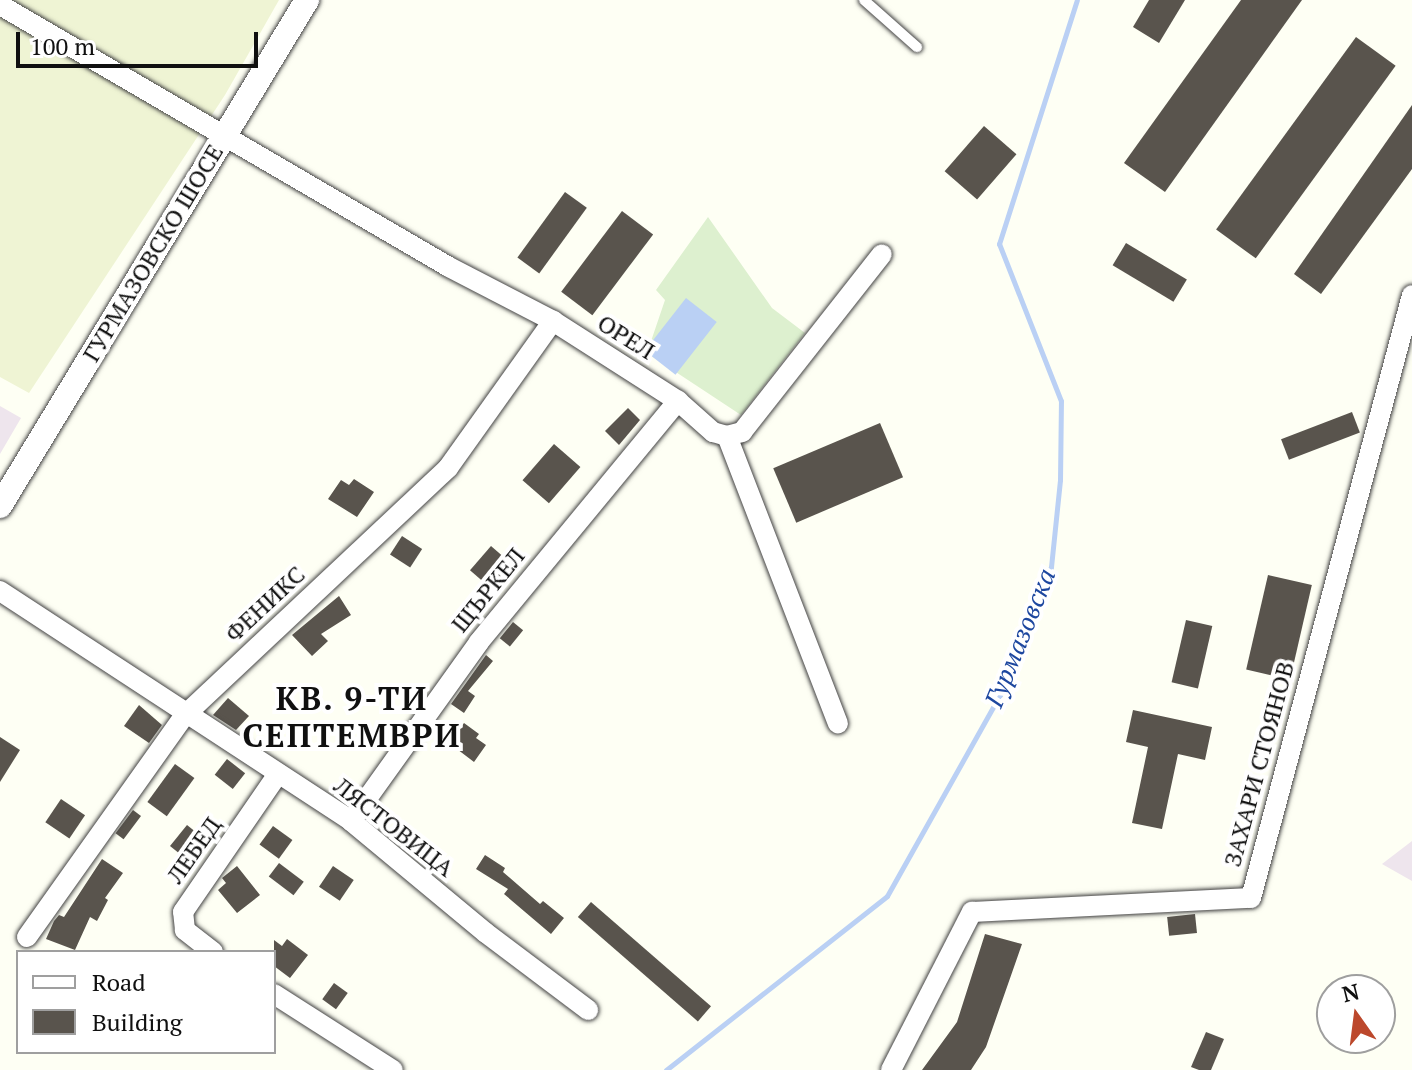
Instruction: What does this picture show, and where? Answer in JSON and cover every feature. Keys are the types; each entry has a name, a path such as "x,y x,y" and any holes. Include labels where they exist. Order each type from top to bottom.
{"street":[{"name":"ГУРМАЗОВСКО ШОСЕ","path":"2,497 307,0"},
{"name":"ОРЕЛ","path":"0,5 449,267 553,321 678,401 713,432 727,436"},
{"path":"838,723 727,436 742,432 882,254"},
{"name":"ЗАХАРИ СТОЯНОВ","path":"891,1070 927,1007 972,912 1251,898 1412,295"},
{"name":"ФЕНИКС","path":"27,937 185,715 448,468 553,321"},
{"name":"ЩЪРКЕЛ","path":"351,821 479,642 678,401"},
{"name":"ЛЯСТОВИЦА","path":"0,591 351,821 486,933 588,1010"},
{"name":"ЛЕБЕД","path":"210,950 185,930 183,912 278,774"},
{"path":"276,995 393,1070"}],"lane":[{"path":"864,0 917,47"}],"shaded area":[{"path":"0,406 21,418 0,454"},
{"path":"1412,841 1412,881 1382,864"}],"green space":[{"path":"0,0 279,0 225,95 29,393 0,377"},
{"path":"708,217 772,308 805,333 741,415 647,353 665,300 656,290"}],"water":[{"path":"686,298 717,322 675,375 645,351"}],"building":[{"path":"1149,0 1185,0 1159,43 1133,27"},
{"path":"1241,0 1302,0 1165,192 1124,163"},
{"path":"1356,37 1396,66 1256,258 1216,230"},
{"path":"1412,105 1412,169 1321,294 1294,274"},
{"path":"984,126 1016,154 977,199 945,171"},
{"path":"565,192 587,208 539,273 517,258"},
{"path":"622,211 653,234 592,315 561,292"},
{"path":"1126,243 1187,280 1173,302 1113,265"},
{"path":"628,408 640,420 619,445 605,431"},
{"path":"1352,412 1360,433 1289,460 1281,439"},
{"path":"880,423 903,477 796,523 773,468"},
{"path":"554,444 580,467 549,503 523,480"},
{"path":"354,479 374,492 357,517 328,499 341,480 349,485"},
{"path":"402,536 422,549 410,568 390,554"},
{"path":"491,546 513,565 492,589 470,570"},
{"path":"1268,575 1312,585 1290,680 1246,670"},
{"path":"339,596 351,615 321,634 328,641 312,656 292,635"},
{"path":"1186,620 1212,626 1198,688 1172,682"},
{"path":"513,622 523,630 510,647 500,638"},
{"path":"486,655 493,661 468,691 475,696 464,713 451,704"},
{"path":"228,698 249,716 236,730 213,715"},
{"path":"139,705 162,725 149,743 124,726"},
{"path":"1133,710 1212,727 1205,760 1178,754 1162,829 1132,823 1148,747 1126,742"},
{"path":"464,723 479,734 476,738 486,745 474,762 449,743"},
{"path":"0,737 20,750 0,782"},
{"path":"227,759 245,773 233,789 215,775"},
{"path":"175,764 194,778 167,816 147,802"},
{"path":"61,799 85,815 69,838 45,822"},
{"path":"133,810 141,816 124,839 116,833"},
{"path":"187,825 204,839 187,860 170,846"},
{"path":"273,826 292,840 279,859 259,845"},
{"path":"485,855 505,868 503,872 540,904 543,901 564,918 551,934 504,894 508,889 476,869"},
{"path":"102,859 123,873 105,898 108,900 97,921 90,917 75,950 46,939 54,921 59,915 64,917"},
{"path":"279,863 304,882 294,895 269,877"},
{"path":"237,866 260,895 237,913 218,890 226,883 222,878"},
{"path":"333,866 354,880 340,901 319,887"},
{"path":"591,902 711,1006 698,1021 578,917"},
{"path":"1195,914 1197,933 1169,936 1167,917"},
{"path":"985,934 1022,944 986,1047 971,1070 922,1070 957,1022"},
{"path":"287,939 308,955 290,978 276,968 274,940 282,946"},
{"path":"334,983 348,993 336,1009 322,999"},
{"path":"1206,1032 1224,1039 1211,1070 1199,1070 1191,1067"}],"waterway":[{"name":"Гурмазовска","path":"666,1070 887,896 1000,695 1051,567 1060,480 1061,401 999,244 1077,0"}],"district":[{"name":"КВ. 9-ТИ СЕПТЕМВРИ","path":"352,718"}]}
